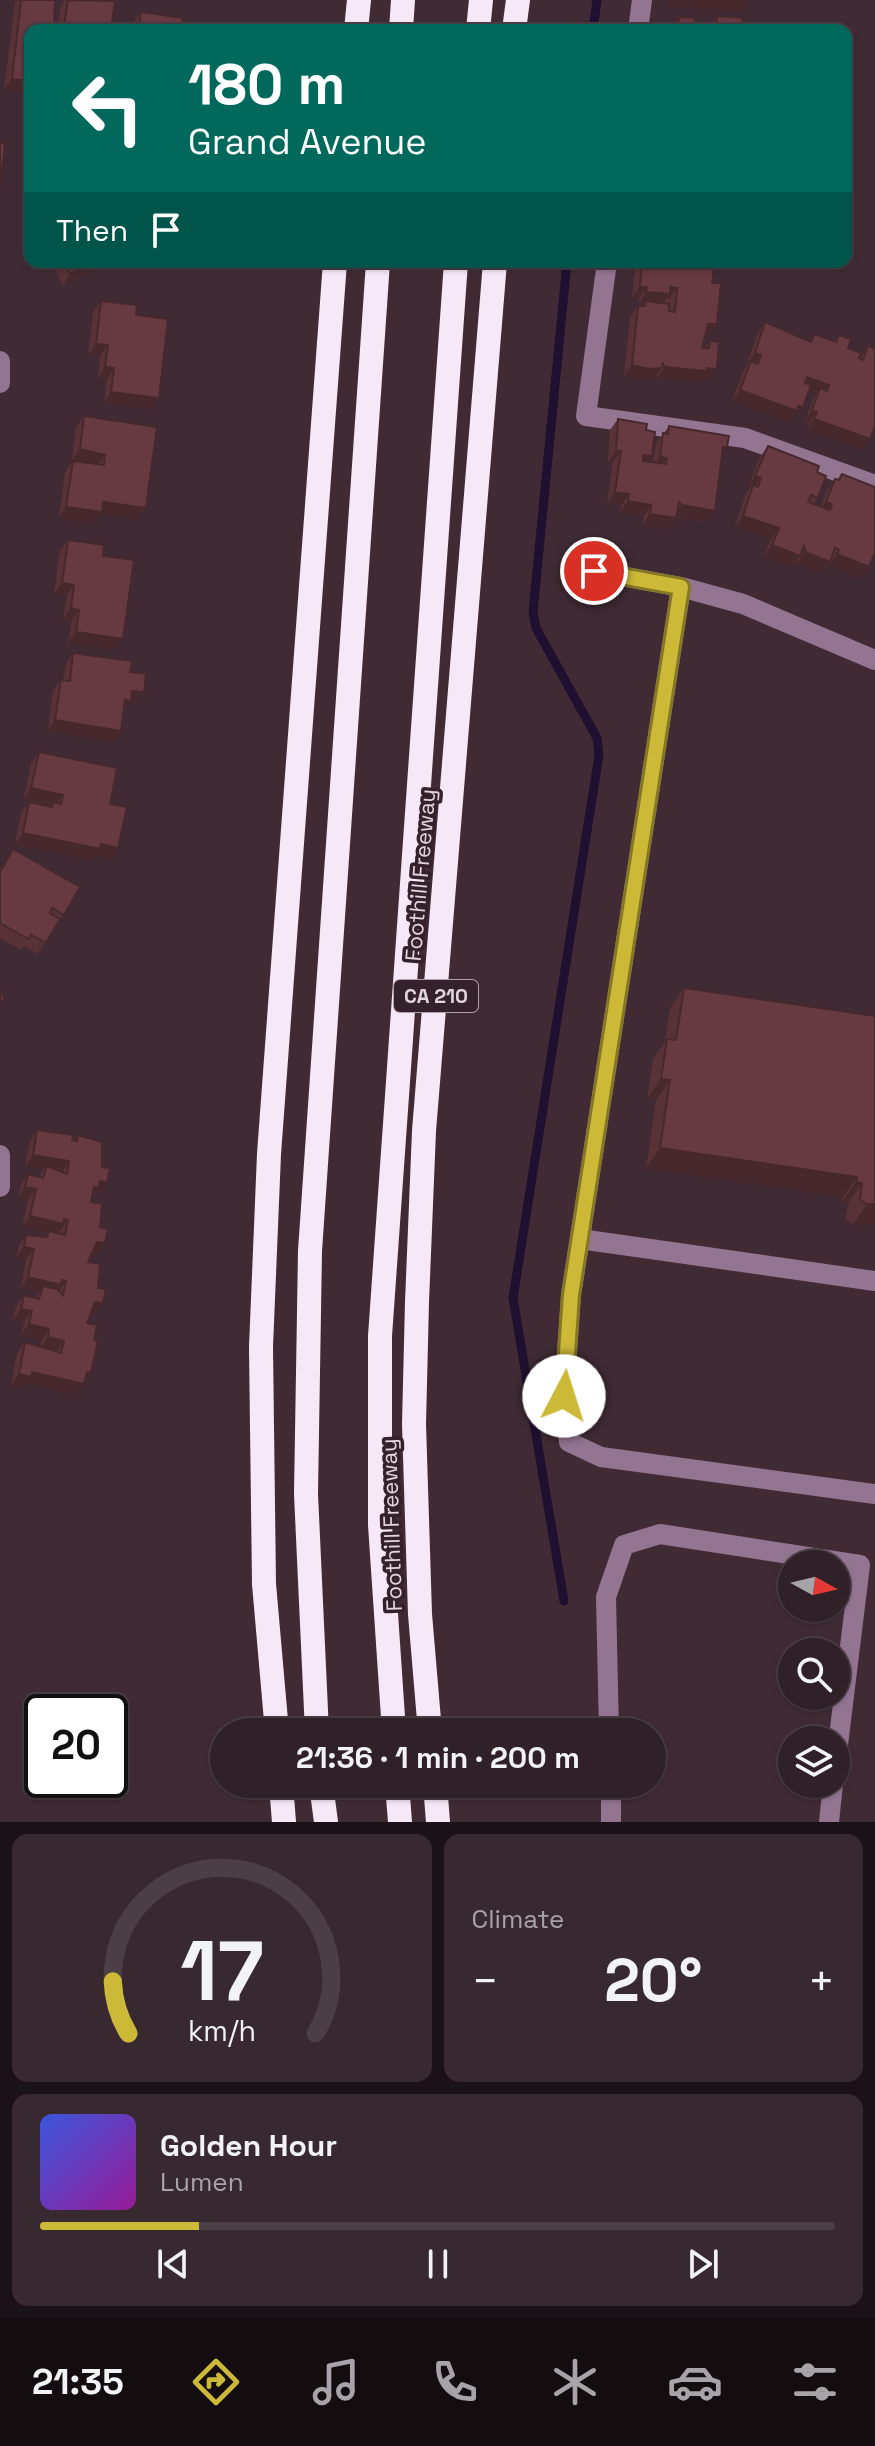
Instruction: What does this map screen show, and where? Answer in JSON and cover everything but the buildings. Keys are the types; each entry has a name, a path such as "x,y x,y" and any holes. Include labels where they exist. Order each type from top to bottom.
{"highway":[{"path":"357,24 359,0"},
{"path":"401,24 403,0"},
{"path":"479,24 481,0"},
{"path":"515,24 518,0"},
{"path":"276,1718 264,1584 261,1347 269,1154 335,268"},
{"path":"316,1718 306,1494 310,1251 378,268"},
{"path":"393,1718 380,1525 380,1336 456,268"},
{"name":"Foothill Freeway","path":"429,1718 420,1614 414,1440 424,1131 495,268"},
{"path":"323,1798 326,1822"},
{"path":"398,1798 400,1822"},
{"path":"436,1798 438,1822"}],"street":[{"path":"639,24 642,0"},
{"path":"606,268 586,416 745,438 875,485"},
{"path":"0,361 0,383"},
{"path":"594,571 681,587 743,604 875,660"},
{"path":"681,587 571,1295 564,1396 569,1442 601,1457 875,1494"},
{"path":"0,1187 1,1155"},
{"path":"580,1239 875,1281"},
{"path":"609,1718 606,1597 624,1545 660,1534 860,1565 840,1726"},
{"path":"611,1798 611,1822"},
{"path":"829,1822 832,1798"}],"waterway":[{"path":"594,24 597,0"},
{"path":"564,1601 513,1298 599,755 597,738 536,628 533,612 566,268"}],"route":[{"path":"564,1396 571,1295 681,587 594,571"}]}
